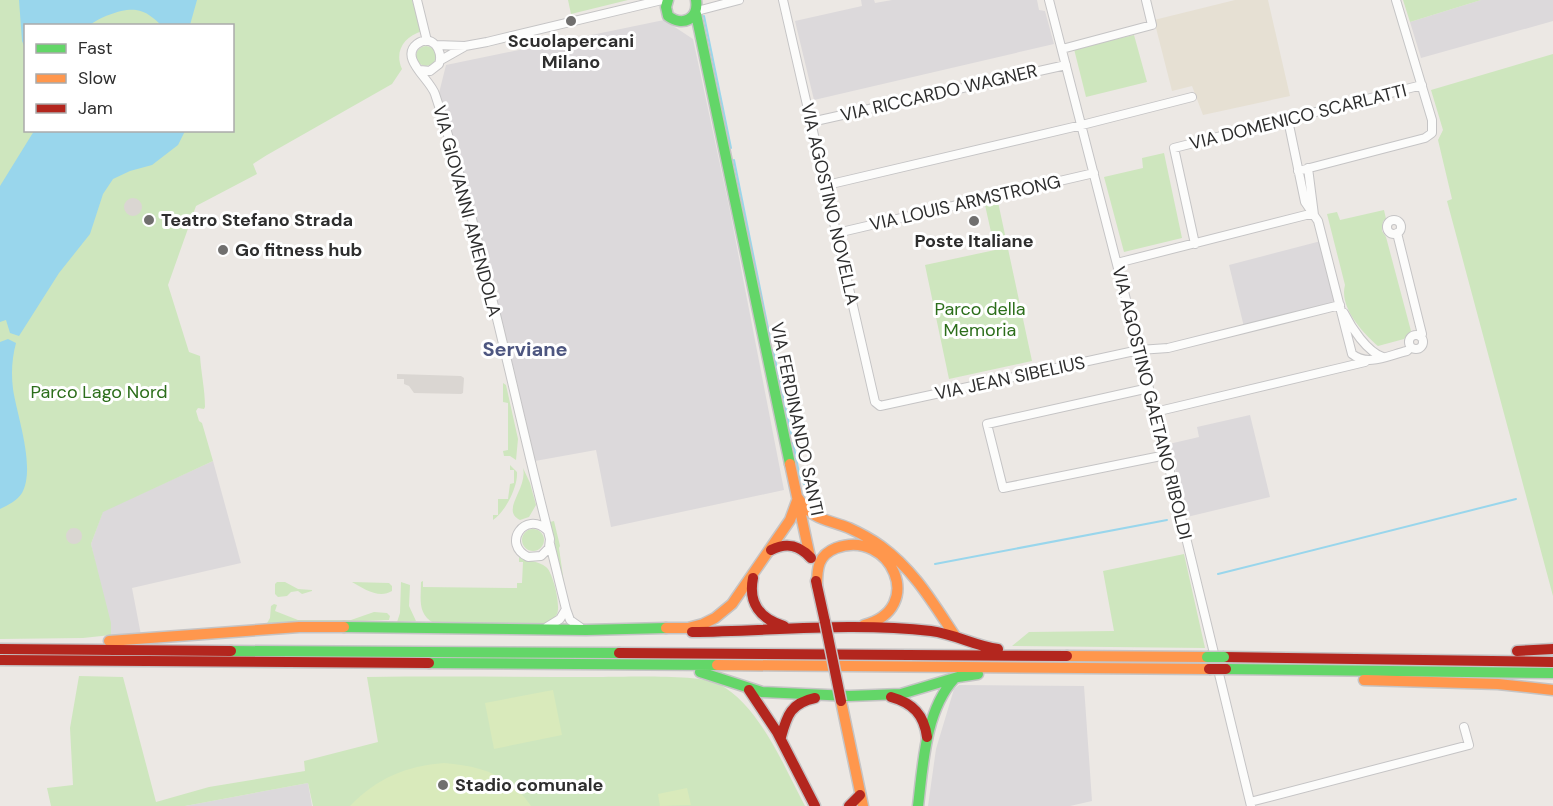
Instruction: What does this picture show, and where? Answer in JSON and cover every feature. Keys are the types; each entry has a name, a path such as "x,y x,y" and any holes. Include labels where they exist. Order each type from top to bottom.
{"main road":[{"path":"668,0 666,8 668,16 683,23 701,38"},
{"path":"683,23 690,21 696,8"},
{"name":"VIA FERDINANDO SANTI","path":"696,8 861,800"},
{"path":"637,630 700,626 728,609 771,550 792,515 798,498"},
{"path":"798,498 803,508 812,516 854,530 892,554 925,590 955,636"},
{"path":"771,550 782,545 792,545 801,548 811,558"},
{"path":"817,586 821,558 838,546 862,545 882,554 890,563 898,582 898,594 887,615 877,622 856,627"},
{"path":"754,575 751,585 752,599 761,615 774,623 799,627"},
{"path":"0,643 119,640 299,627 708,632 779,630 799,627 856,627 934,631 991,648 1073,657"},
{"path":"0,649 1073,657 1208,663 1226,669 1553,673"},
{"path":"1356,659 1553,649"},
{"path":"0,660 1022,668 1208,663 1224,657 1553,662"},
{"path":"677,665 686,670 724,677 749,690 831,695 879,695 922,690 974,674 1012,674 1022,668"},
{"path":"1320,670 1334,678 1498,684 1553,690"},
{"path":"918,806 927,745 942,693 956,678"},
{"path":"1447,683 1553,700"},
{"path":"749,690 781,737 816,805"},
{"path":"781,737 791,708 803,700 831,695"},
{"path":"879,695 900,699 915,707 924,723 927,745"},
{"path":"849,806 861,800"}],"street":[{"path":"417,0 427,41"},
{"path":"465,46 430,71 420,70 411,58 412,51 417,44 427,41 436,45 465,46 662,0"},
{"path":"696,8 739,0"},
{"name":"VIA AGOSTINO NOVELLA","path":"783,0 827,185 874,402 880,406"},
{"name":"VIA AGOSTINO GAETANO RIBOLDI","path":"1051,0 1166,454 1250,804"},
{"path":"1062,49 1152,25 1146,0"},
{"path":"1298,171 1430,136 1433,125 1396,0"},
{"path":"625,9 654,8 668,16"},
{"path":"436,45 441,54 439,63"},
{"name":"VIA GIOVANNI AMENDOLA","path":"434,90 439,63"},
{"name":"VIA RICCARDO WAGNER","path":"811,122 1066,64"},
{"name":"VIA GIOVANNI AMENDOLA","path":"420,70 434,90 463,187 547,530"},
{"name":"VIA DOMENICO SCARLATTI","path":"1195,244 1174,148 1422,85"},
{"path":"827,185 1192,97"},
{"path":"1288,120 1305,202 1318,221 1352,354 1366,362"},
{"path":"1308,168 1314,215"},
{"name":"VIA LOUIS ARMSTRONG","path":"837,233 1094,173"},
{"path":"1117,263 1306,215 1314,215"},
{"path":"1155,412 1407,351 1411,347 1409,340 1411,337 1418,335 1421,337 1422,334 1397,233"},
{"path":"1340,304 1346,317 1364,342 1383,357"},
{"name":"VIA JEAN SIBELIUS","path":"880,406 1139,351 1168,348 1340,304"},
{"path":"1149,388 987,424 1003,488 1166,454"},
{"path":"542,507 532,523 520,530 516,544 523,555 528,557 537,557 546,552 550,544"},
{"path":"532,523 542,525 547,530 556,573 570,620 586,630"},
{"path":"537,557 556,573"},
{"path":"540,629 554,624 566,609"},
{"path":"1250,804 1469,745 1464,727"}],"shaded area":[{"path":"861,0 874,0 875,3 892,0 1037,0 1039,10 1045,11 1054,44 814,100 795,21 862,6"},
{"path":"1235,0 1268,0 1290,96 1203,115 1192,86 1172,91 1154,20"},
{"path":"1481,0 1553,0 1553,21 1421,58 1410,22"},
{"path":"664,20 693,39 729,206 784,490 611,527 596,450 535,461 463,173 439,93 446,65"},
{"path":"133,198 139,201 142,207 139,213 133,216 127,213 124,207 127,201"},
{"path":"1321,241 1338,303 1244,327 1229,265"},
{"path":"397,374 461,376 464,378 463,393 414,393 409,386 404,384 404,379 397,379"},
{"path":"1250,415 1270,497 1187,517 1169,444 1199,437 1197,427"},
{"path":"213,461 241,563 132,588 141,635 111,635 91,544 103,511"},
{"path":"71,528 77,528 82,536 80,542 71,544 66,539 66,533"},
{"path":"959,685 1084,686 1092,801 1070,806 928,806 936,749 954,689"},
{"path":"308,783 312,806 185,806"}],"green space":[{"name":"Parco Lago Nord","path":"0,0 412,0 422,31 410,37 402,46 399,56 402,69 392,84 267,155 253,164 257,174 196,206 168,285 189,352 200,356 205,407 204,409 198,408 196,411 202,423 213,461 103,512 91,544 111,623 111,635 83,638 0,639"},
{"path":"568,0 628,0 571,14"},
{"path":"1403,0 1481,0 1410,22"},
{"path":"1134,35 1147,82 1086,97 1074,49"},
{"path":"422,46 430,46 436,52 436,60 430,66 422,66 416,60 416,52"},
{"path":"1553,54 1553,596 1447,201 1452,199 1438,140 1443,130 1431,90"},
{"path":"1164,153 1182,238 1124,252 1104,177 1143,168 1142,158"},
{"name":"Parco della Memoria","path":"998,202 1032,361 949,379 925,265 995,250 985,205"},
{"path":"1384,210 1386,219 1383,221 1382,231 1386,237 1411,331 1404,339 1378,346 1353,318 1345,302 1345,285 1327,214 1337,212 1340,220"},
{"path":"503,383 506,385 518,439 516,460 510,456 504,456 503,451 508,450 508,403 503,402"},
{"path":"510,465 517,472 513,492 506,505 498,516 493,520 493,515 498,515 498,499 508,499 510,484 514,483 514,470 510,470"},
{"path":"523,468 536,505 529,517 520,520 515,516 513,505 522,484"},
{"path":"554,521 560,546 564,583 554,556 555,544 550,522"},
{"path":"533,529 543,536 544,540 537,550 533,551 523,544 522,540 529,530"},
{"path":"1184,554 1205,648 1012,646 1029,632 1114,631 1103,571"},
{"path":"519,557 546,567 554,582 558,610 555,617 546,623 434,623 422,610 421,582 423,581 423,587 517,588 517,583 522,583 523,562 519,562"},
{"path":"277,582 285,582 298,589 312,591 302,594 298,591 291,592 287,596 278,597 275,594"},
{"path":"352,582 389,583 392,591 377,594"},
{"path":"401,582 410,585 409,606 416,621 397,622 400,613"},
{"path":"277,605 275,611 298,620 351,620 374,612 387,613 390,616 389,620 266,625 270,618 271,606"},
{"path":"79,676 123,677 156,802 209,787 305,771 304,761 378,742 367,677 679,677 719,684 747,707 770,739 805,806 313,806 308,783 185,806 51,806 47,788 73,785 70,728"},
{"path":"553,690 562,735 494,749 485,703"},
{"name":"Stadio comunale","path":"444,763 470,766 493,774 513,786 531,806 350,806 371,788 393,775 417,767"},
{"path":"687,788 691,805 660,806 658,794"}],"water":[{"path":"19,0 197,0 190,24 160,24 143,12 125,10 91,24 24,24 24,46"},
{"path":"33,132 184,132 178,145 152,165 113,179 103,194 90,234 59,273 19,336 10,333 6,320 0,322 0,186"},
{"path":"8,339 16,343 12,383 24,442 27,470 22,493 15,501 0,509 0,342"}],"waterway":[{"path":"704,16 731,148"},
{"path":"734,160 770,338"},
{"path":"773,350 791,434"},
{"path":"793,443 800,478 804,484"},
{"path":"1218,574 1516,499"},
{"path":"935,564 1167,520"}],"traffic: fast":[{"path":"668,0 666,7 668,16 679,21 692,16 695,12 696,0"},
{"path":"696,14 790,464"},
{"path":"344,627 586,630 666,628"},
{"path":"231,651 619,653"},
{"path":"1207,657 1224,657"},
{"path":"429,663 717,665"},
{"path":"1226,669 1553,673"},
{"path":"700,672 762,692 849,696 901,694 958,677 978,674"},
{"path":"918,806 931,722 944,692 954,679"}],"traffic: slow":[{"path":"790,464 810,557"},
{"path":"798,498 814,515 861,534 893,555 922,588 955,636"},
{"path":"666,628 688,628 703,624 715,618 732,604 790,520 798,498"},
{"path":"817,586 817,573 822,558 836,548 856,545 872,549 886,559 894,573 897,588 894,603 883,616 864,625"},
{"path":"109,641 299,627 344,627"},
{"path":"1067,656 1207,657"},
{"path":"717,665 1209,669"},
{"path":"1364,680 1498,684 1553,690"},
{"path":"841,701 863,806"}],"traffic: jam":[{"path":"771,550 782,546 792,546 802,550 811,558"},
{"path":"753,578 752,595 758,609 768,619 784,626"},
{"path":"816,581 825,622"},
{"path":"825,622 841,701"},
{"path":"692,632 842,627 901,628 931,631 998,649"},
{"path":"0,649 231,651"},
{"path":"1517,651 1553,649"},
{"path":"619,653 1067,656"},
{"path":"1224,657 1553,662"},
{"path":"0,660 429,663"},
{"path":"1209,669 1226,669"},
{"path":"749,690 777,732 815,806"},
{"path":"891,697 911,706 916,711 923,722 927,737"},
{"path":"781,737 791,711 800,703 815,698"},
{"path":"849,806 860,795"}],"place":[{"name":"Scuolapercani Milano","path":"571,21"},
{"name":"Teatro Stefano Strada","path":"149,220"},
{"name":"Poste Italiane","path":"974,221"},
{"name":"Go fitness hub","path":"223,250"},
{"name":"Stadio comunale","path":"443,785"}],"district":[{"name":"Serviane","path":"525,349"}]}
